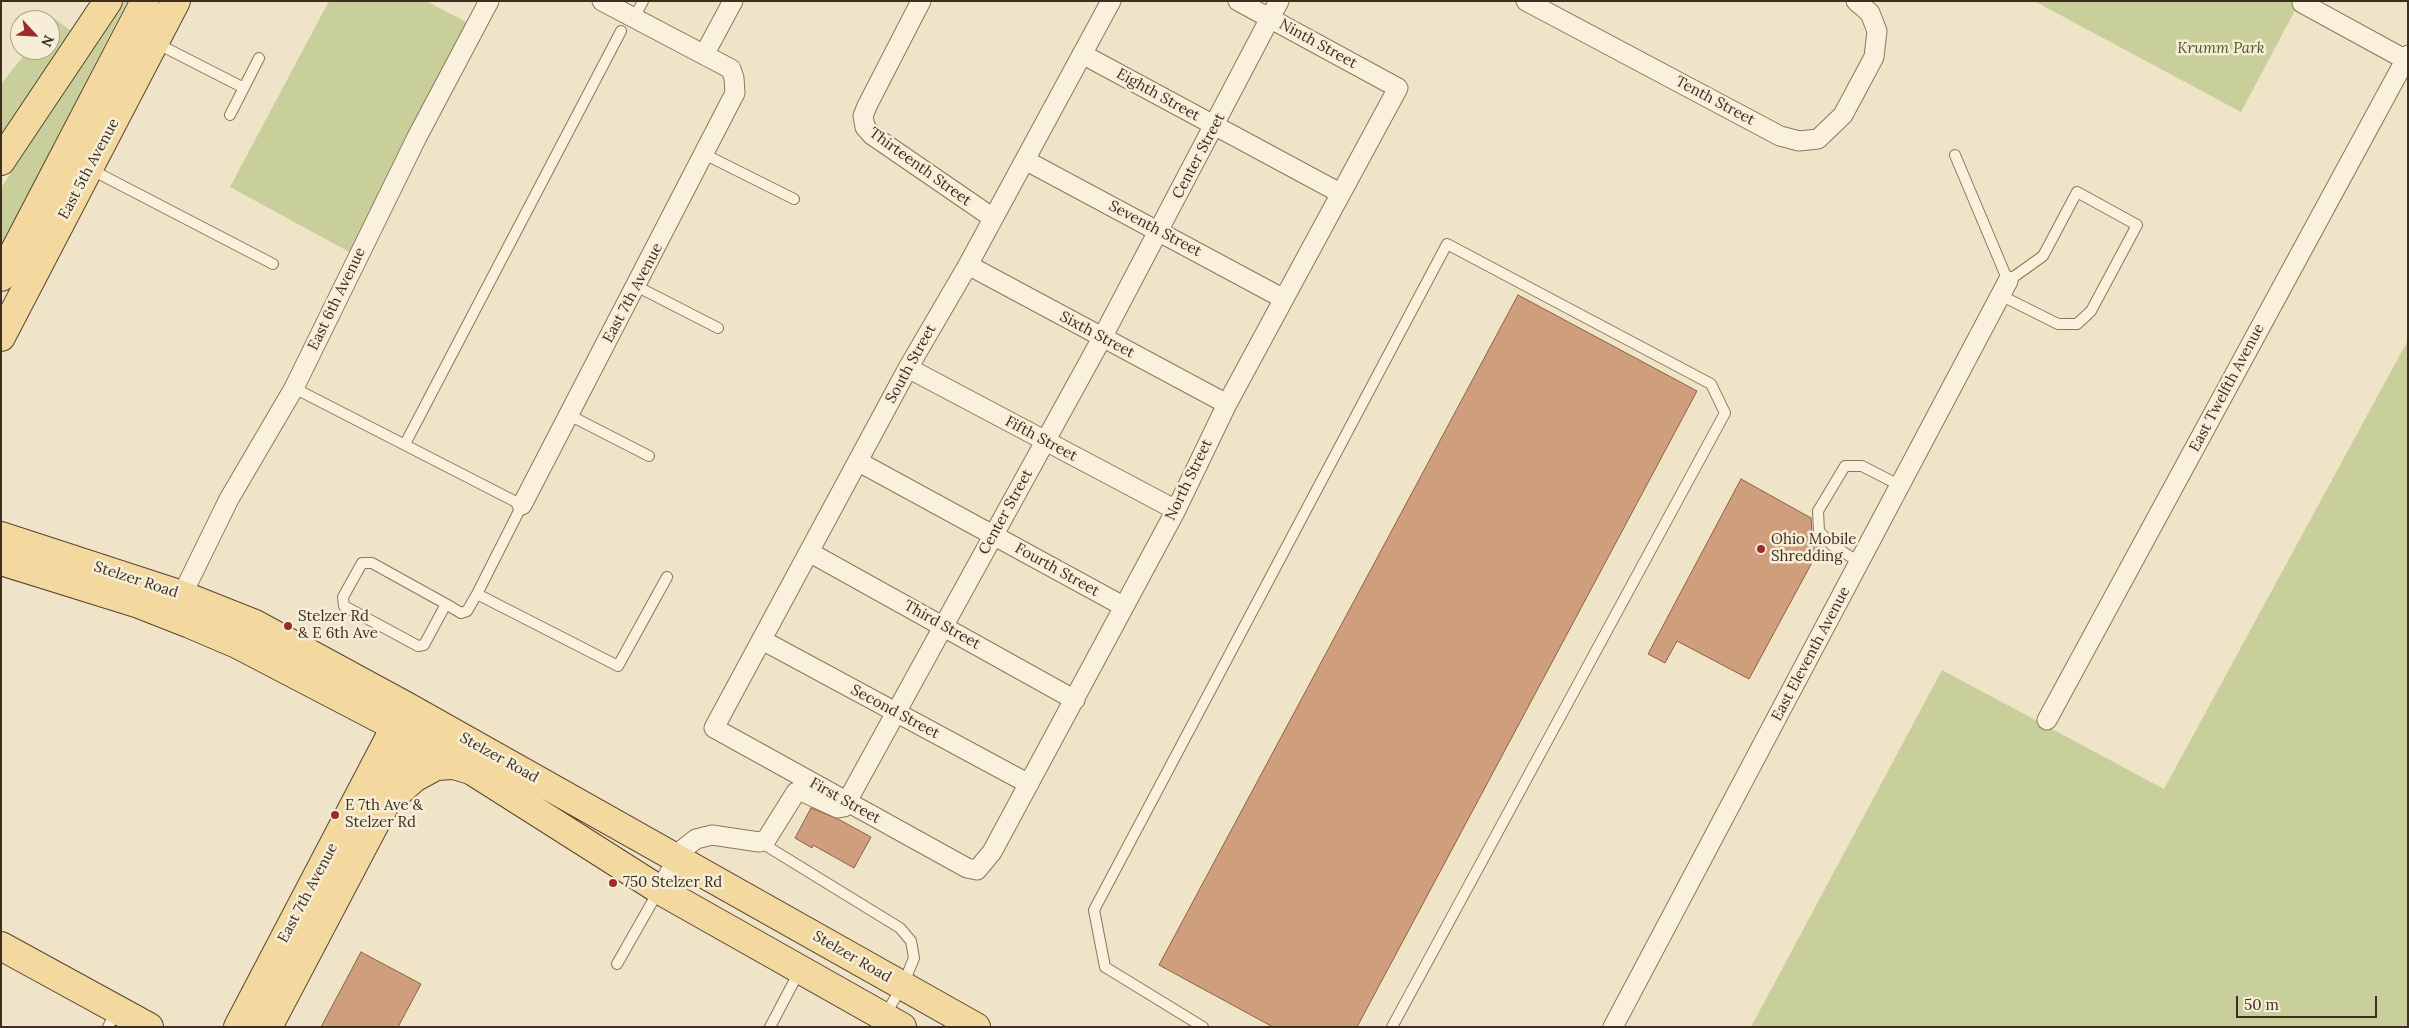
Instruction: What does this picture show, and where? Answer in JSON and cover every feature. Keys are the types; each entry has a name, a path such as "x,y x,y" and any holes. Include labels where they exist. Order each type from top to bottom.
{"main road":[{"path":"1,161 108,1"},
{"name":"East 5th Avenue","path":"1,337 145,1"},
{"name":"East 5th Avenue","path":"1,277 155,42 176,1"},
{"name":"Stelzer Road","path":"1,536 182,595 255,624 424,729 678,858 976,1027"},
{"name":"Stelzer Road","path":"1,561 130,601 190,624 401,716"},
{"name":"East 7th Avenue","path":"238,1027 401,716"},
{"name":"Stelzer Road","path":"424,729 474,772 660,890 800,970 888,1024"},
{"name":"East 7th Avenue","path":"268,1027 424,729"},
{"path":"368,835 396,794 426,771 436,766 449,765 474,772"},
{"path":"1,946 113,1018 149,1027"}],"street":[{"name":"East 6th Avenue","path":"182,595 229,499 294,388 417,137 490,1"},
{"path":"602,1 627,25 704,55 733,1"},
{"name":"Thirteenth Street","path":"921,1 867,106 863,116 865,127 872,135 992,218"},
{"name":"South Street","path":"714,728 908,368 968,266 992,218 1111,1"},
{"name":"Ninth Street","path":"1238,1 1398,88"},
{"name":"Center Street","path":"847,802 1102,338 1279,1"},
{"name":"Tenth Street","path":"1526,1 1780,136 1799,141 1818,139 1843,115 1874,56 1877,31 1870,12 1856,1"},
{"path":"2302,3 2407,59"},
{"name":"Eighth Street","path":"1082,54 1340,193"},
{"name":"East 7th Avenue","path":"522,505 735,93 731,69 704,55"},
{"name":"East Twelfth Avenue","path":"2047,720 2407,59"},
{"name":"North Street","path":"977,870 992,852 1075,700 1123,606 1176,510 1227,404 1398,88"},
{"name":"Seventh Street","path":"1025,160 1284,299"},
{"name":"Sixth Street","path":"968,266 1227,404"},
{"name":"East Eleventh Avenue","path":"1613,1027 2004,288"},
{"name":"Fifth Street","path":"908,368 1176,510"},
{"name":"Fourth Street","path":"859,462 1123,606"},
{"name":"Third Street","path":"809,552 944,625 1075,700"},
{"name":"Second Street","path":"762,640 1029,784"},
{"name":"First Street","path":"714,728 966,868 977,870"},
{"path":"660,890 682,850 696,839 712,835 759,842 766,840 791,796 796,792 801,791 838,808 844,807 847,802"}],"lane":[{"path":"405,444 627,25 643,1"},
{"path":"155,42 244,88"},
{"path":"230,115 259,58"},
{"path":"704,154 794,199"},
{"path":"1955,155 2004,288 2058,324 2077,324 2091,311 2137,225 2077,192 2043,256 2004,288"},
{"path":"77,162 273,264"},
{"path":"1198,1025 1105,967 1094,910 1447,244 1711,384 1724,413 1392,1027"},
{"path":"636,286 718,328"},
{"path":"294,388 522,505 467,611 461,613 446,604 372,563 362,562 343,597 344,606 418,646 424,645 446,604"},
{"path":"569,415 649,456"},
{"path":"1859,562 1832,545 1820,531 1818,512 1845,466 1862,466 1900,485"},
{"path":"477,594 618,666 667,577"},
{"path":"759,842 900,928 911,941 914,958 888,1024"},
{"path":"617,964 660,890"},
{"path":"770,1027 800,970"}],"green space":[{"path":"125,1 127,1 1,247 1,188"},
{"path":"329,1 426,1 470,24 353,254 230,187"},
{"name":"Krumm Park","path":"2034,1 2300,1 2241,112"},
{"path":"60,23 75,34 60,56"},
{"path":"20,60 58,60 1,144 1,84"},
{"path":"2408,340 2408,1027 1751,1027 1942,670 2164,789"}],"building":[{"path":"1518,295 1697,391 1357,1027 1273,1027 1159,965"},
{"path":"1741,479 1811,518 1812,532 1822,544 1749,679 1677,641 1665,663 1648,654"},
{"path":"811,808 838,819 871,837 854,868 813,845 812,848 795,838"},
{"path":"361,952 421,984 398,1027 321,1027"}],"place":[{"name":"Ohio Mobile Shredding","path":"1761,549"},
{"name":"Stelzer Rd & E 6th Ave","path":"288,626"},
{"name":"E 7th Ave & Stelzer Rd","path":"335,815"},
{"name":"750 Stelzer Rd","path":"613,883"}]}
